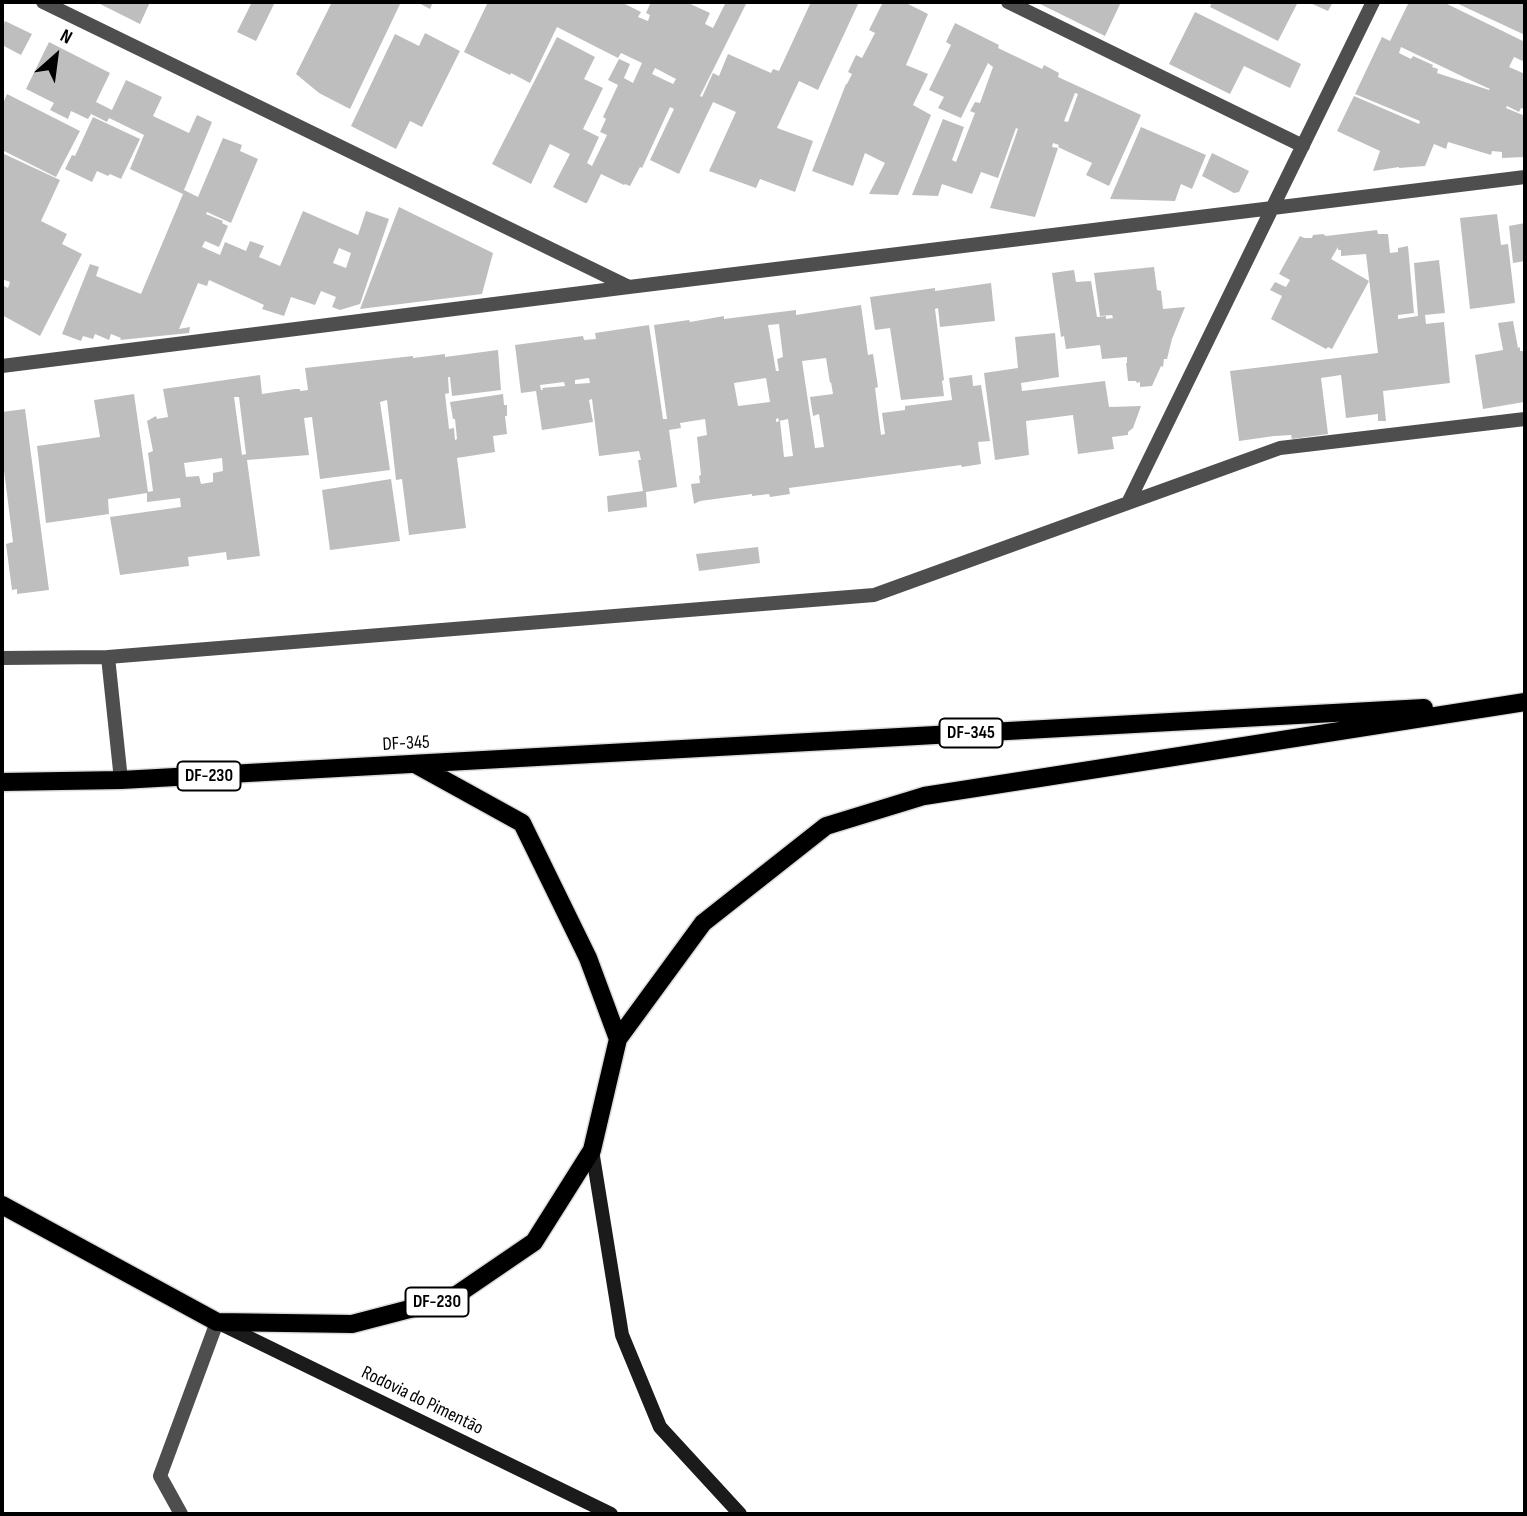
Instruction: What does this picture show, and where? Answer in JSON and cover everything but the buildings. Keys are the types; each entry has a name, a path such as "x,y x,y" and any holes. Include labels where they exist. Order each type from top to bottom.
{"main road":[{"name":"DF-345","path":"2,782 121,780 417,765 1525,702"},
{"name":"DF-345","path":"618,1039 703,923 826,826 924,796 1525,702"},
{"path":"417,765 522,823 588,958 618,1039"},
{"name":"DF-230","path":"2,1205 217,1322 352,1324 452,1298 534,1242 592,1150 618,1039"},
{"name":"DF-230","path":"592,1150 622,1335 660,1427 740,1514"},
{"name":"Rodovia do Pimentão","path":"217,1322 611,1514"}],"street":[{"path":"43,2 629,287"},
{"path":"1008,2 1303,146"},
{"path":"1128,503 1373,2"},
{"path":"2,366 1525,177"},
{"path":"2,657 108,657 874,595 1280,448 1525,419"},
{"path":"108,657 121,780"},
{"path":"181,1514 160,1476 217,1322"}]}
